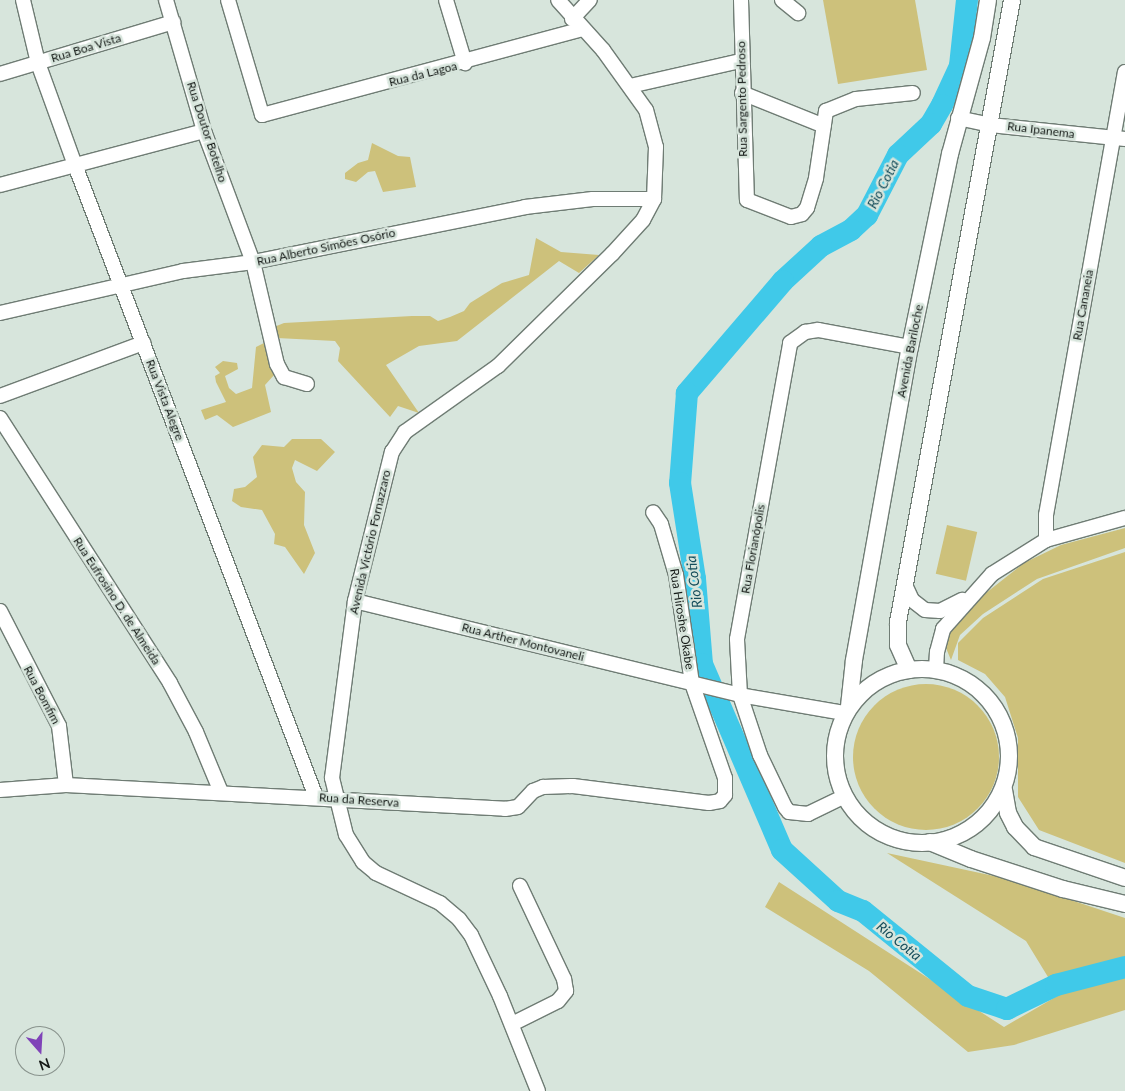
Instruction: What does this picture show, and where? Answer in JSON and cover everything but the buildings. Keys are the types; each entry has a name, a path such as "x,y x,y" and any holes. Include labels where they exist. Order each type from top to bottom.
{"main road":[{"name":"Avenida Bariloche","path":"847,709 854,660 910,347 958,118 982,38 988,0"},
{"path":"908,670 902,657 897,634 1012,0"},
{"path":"1125,878 1034,847 1015,827 1004,790 1009,746 1004,724 993,704 977,688 958,676 936,670 908,670 882,679 847,709 835,740 836,769 845,796 857,813 890,836 930,842 971,859 1063,889 1125,904"},
{"path":"930,842 953,837 974,826 992,810 1004,790"}],"street":[{"name":"Rua Vista Alegre","path":"22,0 38,63 75,165 316,797"},
{"name":"Rua Doutor Botelho","path":"166,0 204,131 253,262 280,372 284,377 307,384"},
{"name":"Rua da Lagoa","path":"228,0 262,115 465,63 583,29"},
{"path":"446,0 465,63"},
{"name":"Avenida Victório Fornazzaro","path":"538,1091 512,1024 483,958 459,919 440,903 376,873 363,862 346,835 332,778 355,601 386,469 405,432 498,366 612,254 643,220 654,199 656,168 652,128 646,110 630,86 558,0"},
{"path":"572,19 590,0"},
{"name":"Rua Sargento Pedroso","path":"741,0 740,61 744,197 791,217 802,214 811,199 824,126"},
{"path":"782,0 798,13"},
{"name":"Rua Boa Vista","path":"0,74 173,22"},
{"path":"630,86 740,61"},
{"name":"Rua Cananeia","path":"1046,540 1048,506 1119,139 1125,72"},
{"path":"742,94 824,126 826,111 856,99 914,93"},
{"name":"Rua Ipanema","path":"958,118 990,125 1119,139"},
{"path":"0,185 204,131"},
{"name":"Rua Alberto Simões Osório","path":"0,313 183,270 253,262 525,206 593,199 654,199"},
{"name":"Rua Florianópolis","path":"845,796 808,814 789,812 760,755 740,695 737,639 790,343 805,332 818,330 910,347"},
{"path":"1,396 142,343"},
{"name":"Rua Eufrosino D. de Almeida","path":"0,418 170,683 196,732 221,792"},
{"name":"Rua Hiroshe Okabe","path":"653,512 661,524 676,575 694,684 725,783 725,795 720,801 709,803"},
{"path":"906,587 918,606 932,612 952,606 969,596 1018,555 1046,540 1125,518"},
{"path":"936,670 937,652 943,629 969,596"},
{"name":"Rua Arther Montovaneli","path":"355,601 740,695 847,709"},
{"name":"Rua Bomfim","path":"0,611 4,629 59,726 66,785"},
{"name":"Rua da Reserva","path":"0,790 66,785 513,809 533,791 573,786 709,803"},
{"path":"512,1024 558,1001 566,992 564,979 520,886"}],"shaded area":[{"path":"823,0 915,0 927,70 838,84"},
{"path":"372,143 398,156 410,157 416,187 383,192 375,171 368,172 356,182 345,179 345,173 358,163 368,160"},
{"path":"536,238 561,252 599,255 579,273 559,261 457,341 419,346 386,365 419,413 398,406 390,417 338,361 340,348 335,341 277,338 274,327 284,323 412,316 430,316 438,321 450,317 464,311 470,303 502,283 529,275"},
{"path":"268,341 275,374 265,385 271,412 233,427 217,415 205,420 201,410 226,402 216,382 215,376 220,373 215,367 223,361 237,363 238,369 225,376 229,388 236,394 252,388 256,347"},
{"path":"292,439 321,439 335,452 317,471 295,460 292,468 296,482 305,492 304,525 315,553 304,574 285,547 274,544 275,534 262,510 241,507 232,501 234,489 245,487 257,477 253,457 262,445 284,447"},
{"path":"947,525 977,532 966,581 936,574"},
{"path":"1125,528 1125,548 1037,579 983,614 960,635 951,660 943,641 972,604 1024,563 1061,545"},
{"path":"1125,552 1125,863 1039,830 1018,797 1018,738 1005,697 985,674 958,660 958,643 983,618 1043,579"},
{"path":"926,684 954,689 978,705 994,729 999,757 994,785 978,809 954,825 926,830 898,825 874,809 858,785 853,757 858,729 874,705 898,689"},
{"path":"887,853 1008,879 1125,918 1125,1010 1014,1045 968,1052 869,971 765,907 779,882 1004,1027 1059,995 1026,941"}],"waterway":[{"name":"Rio Cotia","path":"967,0 960,66 942,105 931,124 898,155 867,215 851,230 821,246 783,281 687,393 680,483 695,579 702,664 782,850 838,901 863,911 968,996 1007,1009 1056,985 1125,967"}]}
